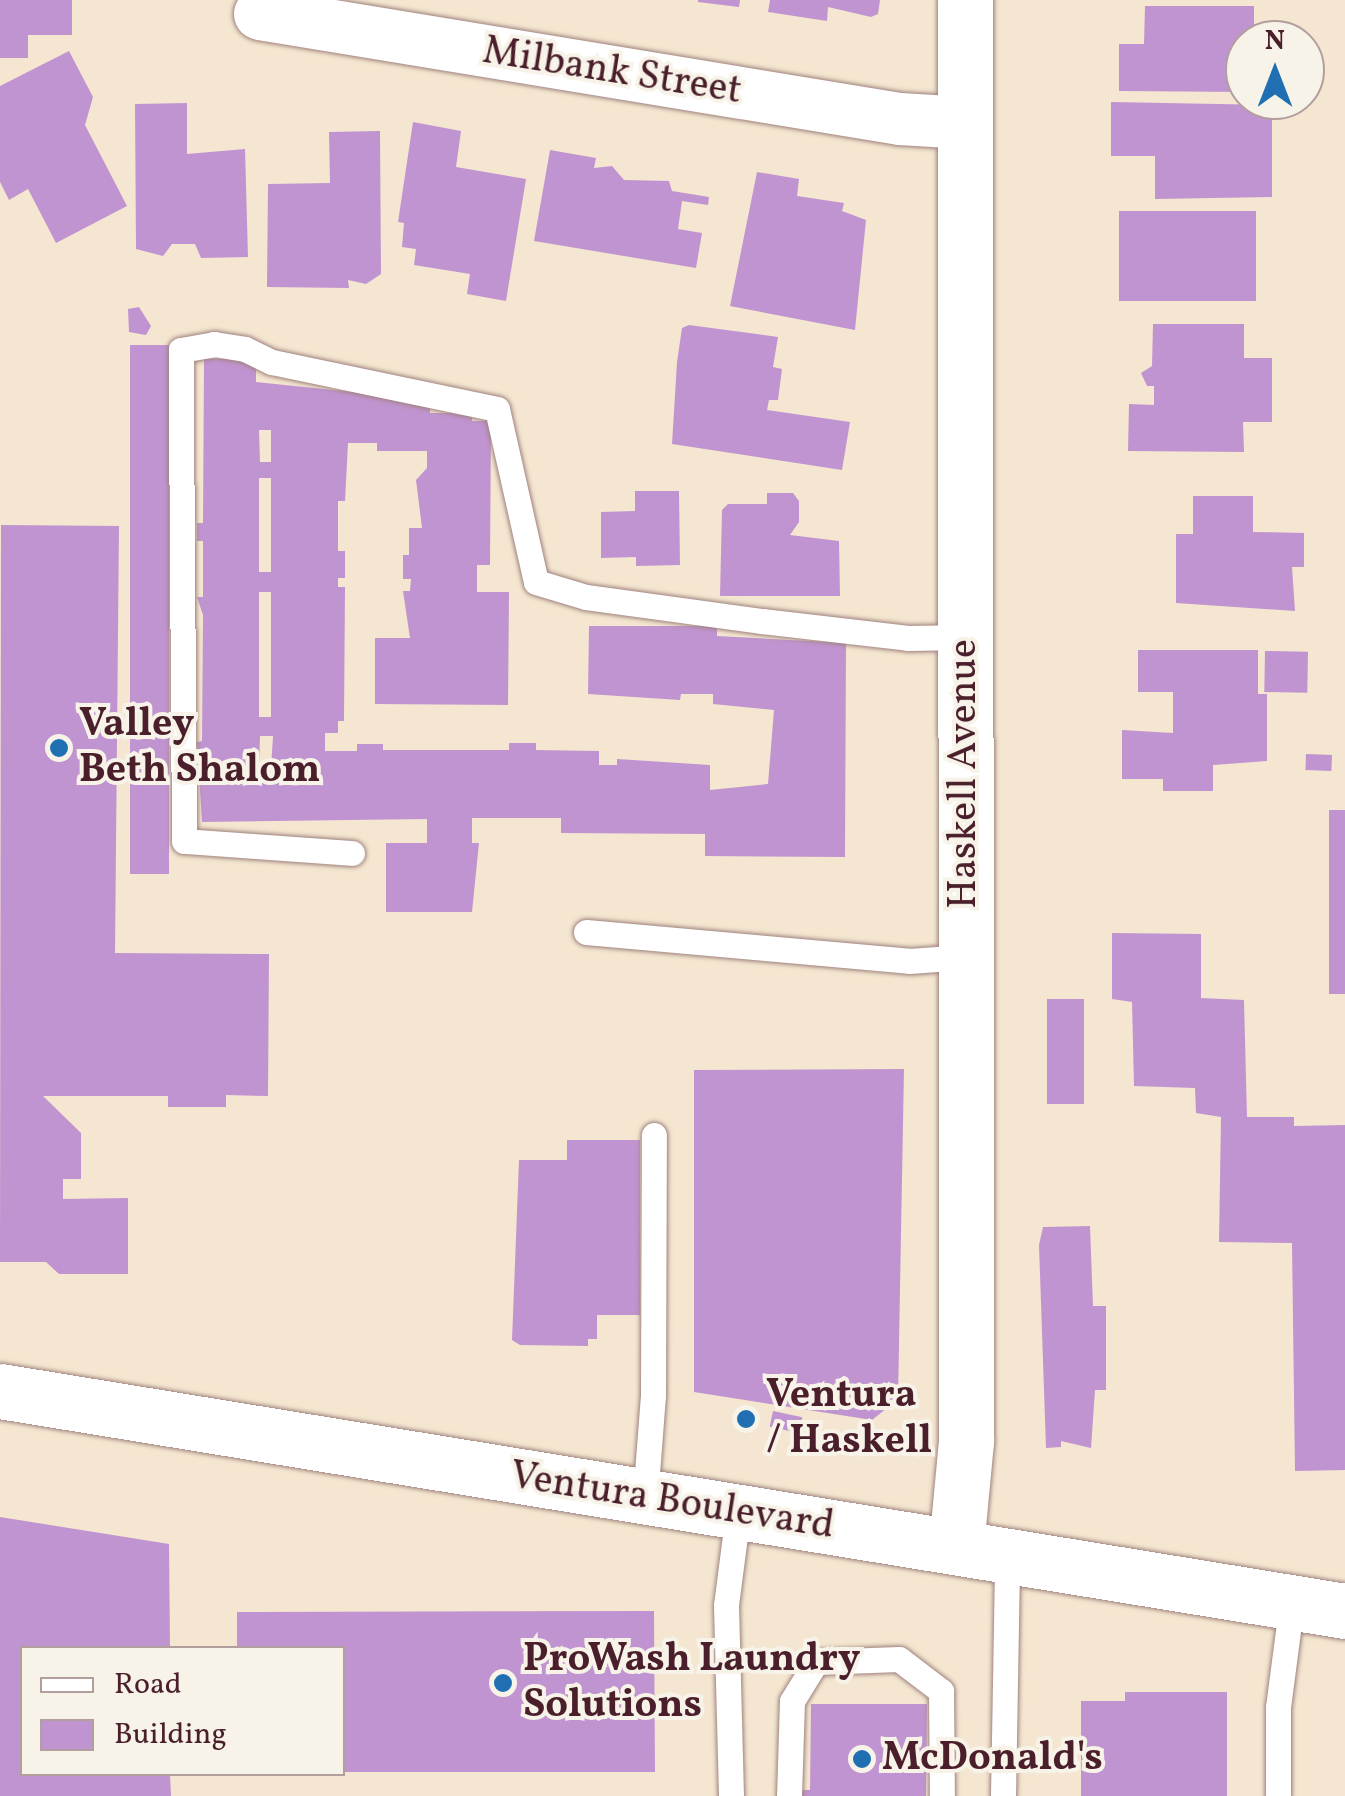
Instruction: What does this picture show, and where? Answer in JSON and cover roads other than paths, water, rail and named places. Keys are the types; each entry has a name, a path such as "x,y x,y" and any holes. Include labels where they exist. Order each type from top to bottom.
{"street":[{"name":"Haskell Avenue","path":"965,0 966,1442 981,1551"},
{"name":"Milbank Street","path":"260,14 881,116 966,123"},
{"name":"Ventura Boulevard","path":"0,1391 1345,1611"}],"lane":[{"path":"352,853 184,841 181,350 214,344 245,349 272,362 497,409 536,582 586,597 762,621 908,638 966,637"},
{"path":"586,932 909,961 965,957"},
{"path":"646,1498 653,1396 654,1135"},
{"path":"731,1796 726,1605 738,1513"},
{"path":"981,1551 1003,1796"},
{"path":"1278,1796 1278,1707 1292,1601"},
{"path":"789,1796 792,1701 816,1662 899,1659 941,1691 942,1796"}],"place":[{"name":"Valley Beth Shalom","path":"59,748"},
{"name":"Ventura / Haskell","path":"746,1419"},
{"name":"ProWash Laundry Solutions","path":"503,1683"},
{"name":"McDonald's","path":"862,1759"}]}
